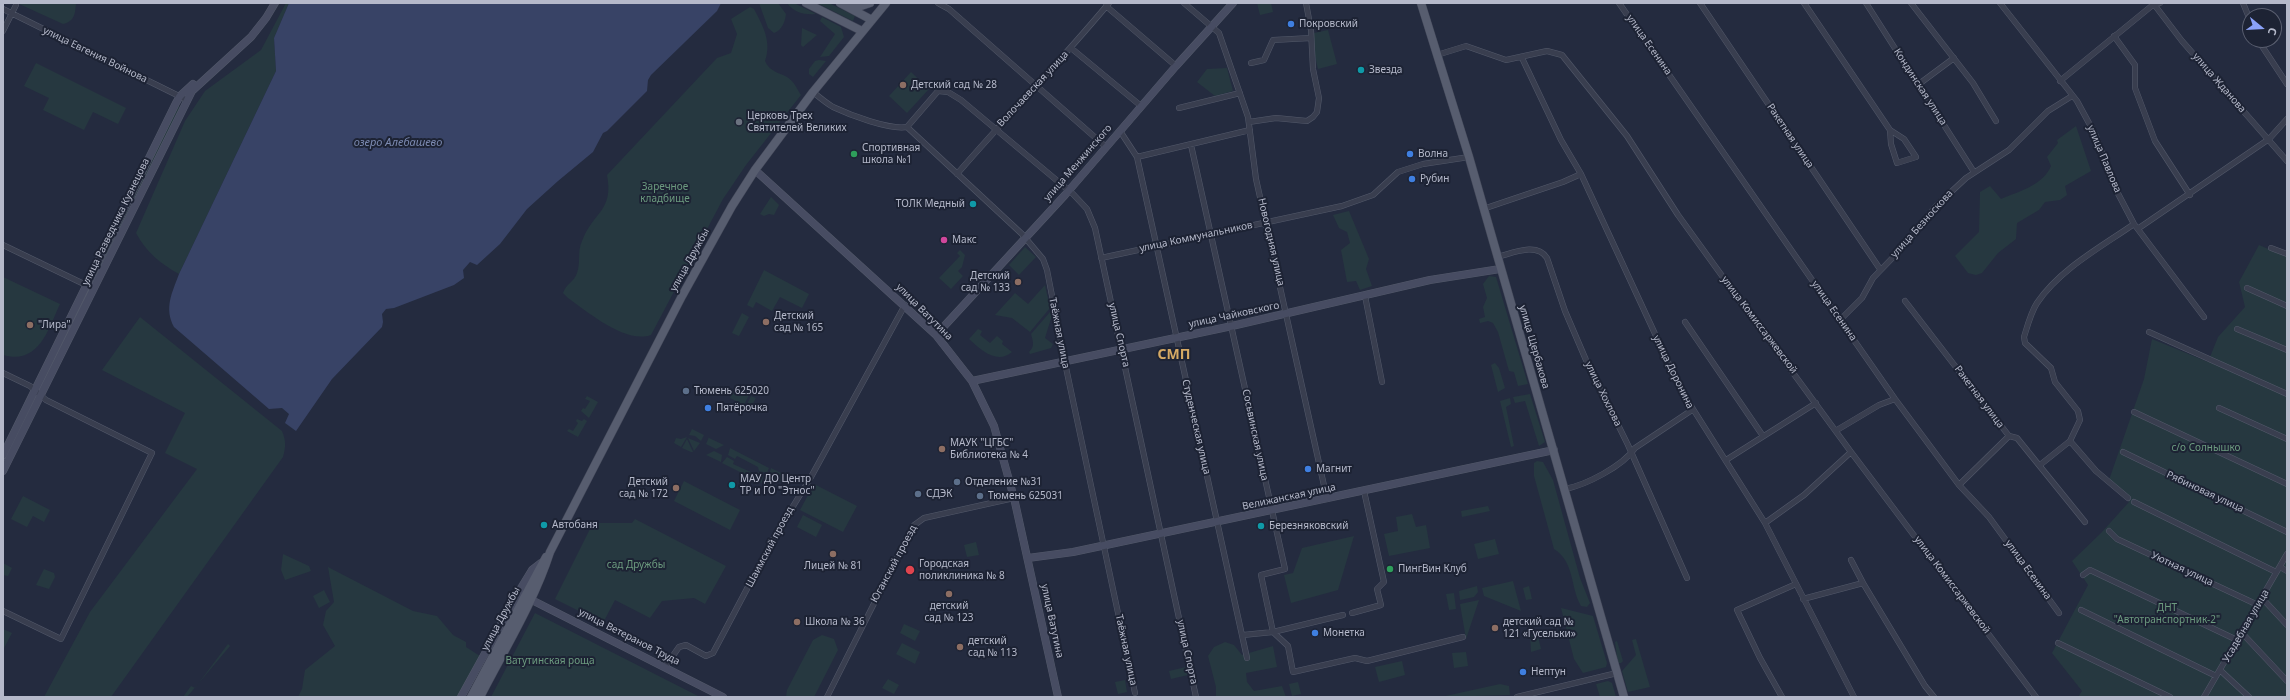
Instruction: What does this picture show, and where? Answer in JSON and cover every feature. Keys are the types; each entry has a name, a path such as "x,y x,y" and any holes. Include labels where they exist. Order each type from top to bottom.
{"main road":[{"name":"улица Разведчика Кузнецова","path":"3,471 86,285 180,96 248,34 263,16 270,3"},
{"name":"улица Разведчика Кузнецова","path":"3,455 38,392 133,210 187,100 204,78 251,37 266,18 275,3"},
{"path":"806,3 862,31"},
{"path":"842,4 861,6 870,3"},
{"name":"улица Дружбы","path":"480,697 525,596 550,552 698,265 755,170 813,92 886,3"},
{"name":"улица Менжинского","path":"936,335 1069,190 1176,66 1233,3"},
{"name":"улица Щербакова","path":"1421,3 1469,157 1624,697"},
{"path":"842,4 872,20"},
{"name":"улица Ватутина","path":"755,170 905,305 936,335 972,382 994,426 1014,498 1058,697"},
{"path":"125,206 132,203 133,210"},
{"name":"улица Чайковского","path":"972,382 1065,363 1449,277 1500,268"},
{"name":"Велижанская улица","path":"1028,558 1073,552 1104,544 1272,511 1554,450"},
{"name":"улица Дружбы","path":"472,697 541,563 550,552"},
{"path":"461,697 525,596"},
{"name":"улица Ветеранов Труда","path":"525,596 723,697"}],"street":[{"path":"938,3 949,9 1106,147"},
{"name":"Новогодняя улица","path":"1184,3 1219,33 1249,122 1256,179 1327,499"},
{"path":"1249,122 1276,118 1307,121 1313,118 1317,112 1319,98 1313,69 1311,38 1306,3"},
{"name":"улица Есенина","path":"1619,3 1895,399 1959,485 1989,517 2058,612"},
{"name":"Ракетная улица","path":"1700,3 1880,269"},
{"path":"1804,3 1890,130 1904,139 1916,157 1897,163 1891,144 1890,130"},
{"name":"Кондинская улица","path":"1866,3 1974,172"},
{"path":"1911,3 1954,58 1996,121"},
{"name":"улица Павлова","path":"2000,3 2072,96 2096,136 2113,184 2134,224 2139,228 2204,317"},
{"path":"2060,80 2156,3"},
{"name":"улица Жданова","path":"2156,3 2182,41 2287,161"},
{"path":"3,31 16,4"},
{"path":"1107,4 1176,66"},
{"name":"Волочаевская улица","path":"957,174 996,128 1071,48 1107,4"},
{"name":"улица Евгения Войнова","path":"3,9 187,100"},
{"path":"2114,36 2135,65 2135,88 2155,141 2190,195"},
{"path":"1251,63 1264,60 1274,40 1311,38"},
{"name":"улица Комиссаржевской","path":"1437,55 1466,46 1506,60 1522,58 1547,51 1562,55 1627,136 1678,215 1852,452 2036,697"},
{"path":"1071,48 1141,106"},
{"path":"2263,48 2287,84"},
{"name":"улица Доронина","path":"1522,58 1561,140 1581,174 1692,410 1765,522 1803,599 1843,672 1854,697"},
{"path":"1919,84 1954,58"},
{"name":"улица Спорта","path":"907,127 938,91 948,92 961,100 996,128 1069,190 1081,201 1090,215 1102,258 1162,532 1196,697"},
{"path":"813,92 833,107 882,124 900,128 907,127"},
{"path":"1179,108 1240,93"},
{"name":"улица Безноскова","path":"1840,320 1862,298 1873,278 1880,269 1903,247 1936,206 1974,172 2009,150 2048,111 2072,96"},
{"path":"2139,228 2190,195 2269,139 2287,119"},
{"name":"Таёжная улица","path":"907,127 1025,238 1043,259 1047,270 1065,363 1135,693"},
{"name":"Студенческая улица","path":"1120,130 1138,157 1176,338 1248,658"},
{"path":"1138,157 1250,130"},
{"name":"Сосьвинская улица","path":"1191,145 1232,326 1284,569 1261,575 1273,632"},
{"name":"улица Коммунальников","path":"1102,258 1211,233 1342,206 1373,195 1398,172 1418,165 1469,157"},
{"path":"1484,209 1563,182 1581,174"},
{"path":"2040,465 2070,441 2080,420 2078,411 2055,382 2051,368 2026,343 2024,337 2036,304 2051,286 2076,265 2134,224"},
{"path":"3,244 86,285"},
{"path":"2271,248 2287,254"},
{"name":"улица Хохлова","path":"1497,257 1535,249 1543,252 1586,360 1631,454 1687,578"},
{"path":"2247,288 2287,306"},
{"path":"1365,296 1382,382"},
{"name":"Ракетная улица","path":"1905,300 2009,436 2017,438 2085,522"},
{"name":"Шаимский проезд","path":"665,667 679,647 686,645 706,656 712,653 776,534 811,477 905,305"},
{"path":"1686,322 1763,436"},
{"path":"2237,329 2287,350"},
{"path":"2149,332 2287,394"},
{"path":"3,373 38,392 46,400 152,453 61,639 3,611"},
{"path":"1837,430 1879,404 1895,399"},
{"path":"1726,460 1816,403"},
{"path":"2219,408 2287,439"},
{"path":"1565,489 1578,486 1604,473 1631,454 1635,448 1692,410"},
{"path":"2134,412 2287,484"},
{"name":"Ракетная улица","path":"1959,485 2009,436"},
{"path":"2070,441 2096,471 2128,498"},
{"path":"1765,522 1804,495 1852,452"},
{"name":"Рябиновая улица","path":"2123,452 2287,532"},
{"path":"1352,613 1381,605 1377,589 1384,582 1364,491"},
{"name":"Юганский проезд","path":"827,697 909,532 916,522 924,518 1014,498"},
{"path":"2134,502 2276,572"},
{"name":"Уютная улица","path":"2109,531 2117,539 2258,605"},
{"name":"Усадебная улица","path":"2204,697 2287,554"},
{"path":"1851,560 1863,583 1925,686 1934,697"},
{"path":"2280,567 2287,571"},
{"path":"2083,575 2090,570 2237,640"},
{"path":"1803,599 1863,583"},
{"path":"1782,697 1760,658 1737,610 1796,584"},
{"path":"2262,598 2287,625"},
{"path":"2081,610 2216,676"},
{"path":"1243,635 1273,632 1343,615"},
{"path":"1273,632 1288,646 1293,672 1355,658 1367,661 1463,637"},
{"path":"2242,633 2287,681"},
{"path":"2058,643 2170,697"},
{"path":"2220,670 2249,697"},
{"path":"1517,697 1617,673"}],"green space":[{"path":"17,3 76,3 75,14 70,21 63,24"},
{"path":"286,3 289,3 274,38 276,71 179,274 154,257 144,246 136,233 185,121 205,91 261,50"},
{"path":"759,3 778,3 786,14 783,25 777,32 774,33 768,28"},
{"path":"787,3 794,3 816,14 800,13"},
{"path":"817,3 829,3 855,16 853,21"},
{"path":"1257,3 1271,3 1273,12 1260,15"},
{"name":"Заречное кладбище","path":"750,7 754,9 766,34 768,47 765,61 767,65 772,70 787,77 801,95 746,165 723,199 651,335 641,337 619,331 596,318 563,293 577,273 579,253 587,231 601,211 608,196 607,175 717,58 731,53 737,34 731,19"},
{"path":"822,17 841,27 844,37 829,56 820,57 835,34 820,21"},
{"path":"802,28 817,35 803,47 801,45"},
{"path":"1328,30 1337,64 1318,69 1314,52 1314,33"},
{"path":"815,61 826,61 813,77 809,74 809,69"},
{"path":"36,63 126,108 118,124 93,112 84,130 43,110 49,98 24,86"},
{"path":"1227,68 1233,91 1215,96 1197,82 1207,69"},
{"path":"911,72 929,89 907,113 889,96"},
{"path":"177,105 180,107 135,200 132,199"},
{"path":"2076,126 2091,171 2065,186 2067,195 2060,200 2045,202 2039,210 2017,223 2016,239 1998,253 1982,273 1976,275 1968,273 1955,256 1979,232 1980,192 1990,186 2001,199 2037,183 2047,173 2051,166 2047,157 2058,143 2057,140"},
{"path":"771,197 779,205 774,215 769,214 764,216 760,214"},
{"path":"128,206 131,207 97,279 93,277"},
{"path":"1349,211 1369,259 1366,269 1372,286 1360,290 1356,281 1347,282 1341,250 1350,243 1347,232 1339,228 1333,215"},
{"path":"2259,245 2287,257 2287,697 2078,697 2082,691 2052,653 2088,585 2072,561 2101,533 2129,502 2109,480 2144,379 2152,339 2208,362 2218,337 2245,307 2239,282"},
{"path":"1025,247 1036,257 1019,275 1009,265"},
{"path":"960,250 965,255 962,267 958,271 963,276 951,289 939,278 960,256 957,253"},
{"path":"764,270 809,294 802,308 780,297 772,311 756,302 753,308 747,305"},
{"path":"1489,276 1496,277 1528,384 1518,386 1514,372 1509,371 1498,332 1493,323 1488,321 1480,323 1479,319 1485,317 1483,307 1487,298 1483,284"},
{"path":"3,277 60,304 46,334 40,343 34,350 25,355 15,357 3,355"},
{"path":"1045,285 1050,308 1030,332 1012,318 995,315 1015,293 1028,304"},
{"path":"1050,312 1053,312 1045,338 1053,344 1051,348 1030,354 1029,352 1033,344 1031,334"},
{"path":"742,313 749,317 739,336 732,333"},
{"path":"140,317 282,431 285,441 283,457 111,697 44,697 90,612 197,469 165,453 185,413 102,370"},
{"path":"978,329 982,331 980,335 990,343 997,336 1003,341 1002,344 1012,352 1001,357 989,354 979,348 969,339"},
{"path":"1495,363 1499,368 1505,388 1498,392 1491,365"},
{"path":"735,388 749,395 744,405 730,398"},
{"path":"1530,394 1545,442 1539,446 1525,401 1515,403 1513,397"},
{"path":"587,396 598,402 589,418 581,411 583,408 585,409 590,401 585,399"},
{"path":"751,396 756,398 750,409 746,406"},
{"path":"1510,398 1511,404 1506,407 1514,446 1511,447 1500,401"},
{"path":"577,419 582,421 584,419 587,421 578,437 567,431 569,429 573,431 578,423 576,421"},
{"path":"692,429 704,435 701,441 695,436 689,435"},
{"path":"687,437 681,447 674,443 676,438 681,439"},
{"path":"709,437 724,445 716,449 706,444"},
{"path":"688,438 700,443 694,451"},
{"path":"687,439 693,452 682,448"},
{"path":"730,448 769,468 767,473 759,471 758,467 737,456 735,459 728,455"},
{"path":"714,451 722,455 721,462 706,455"},
{"path":"727,457 734,461 733,464 755,474 758,472 763,475 762,483 722,463"},
{"path":"1537,461 1543,462 1553,480 1580,578 1590,603 1587,607 1581,606 1566,561 1561,554 1554,549 1534,476 1534,463"},
{"path":"771,468 785,475 781,482 769,476"},
{"path":"768,478 771,479 776,490 763,484"},
{"path":"684,481 740,510 730,530 674,501"},
{"path":"814,484 857,506 843,532 800,510"},
{"path":"23,496 50,510 44,522 33,516 27,527 11,519"},
{"path":"1488,506 1490,511 1462,517 1461,511"},
{"path":"1412,514 1416,527 1426,525 1430,548 1389,556 1384,534 1398,531 1396,517"},
{"path":"803,515 822,525 816,537 797,527"},
{"name":"сад Дружбы","path":"635,519 726,566 705,604 694,598 662,601 650,618 615,600 603,623 555,599 593,523 632,523"},
{"path":"1354,536 1338,590 1291,603 1284,575 1293,573 1302,548"},
{"path":"1495,539 1499,554 1478,559 1474,544"},
{"path":"976,542 979,555 967,557 964,545"},
{"path":"283,554 309,566 311,571 285,580 281,570"},
{"path":"3,563 12,568 8,576 3,575"},
{"path":"328,567 413,611 437,616 453,635 466,642 466,647 480,656 458,697 298,697 302,689 305,670 335,646 323,625 326,611 334,602"},
{"path":"44,569 54,573 55,577 49,589 36,585"},
{"path":"1513,581 1521,611 1484,596 1482,588"},
{"path":"1477,586 1478,592 1474,597 1460,600 1459,591"},
{"path":"1529,586 1532,599 1526,600 1523,588"},
{"path":"324,590 330,602 319,608 313,596"},
{"path":"1454,593 1456,609 1449,610 1446,594"},
{"path":"1479,600 1466,639 1460,604"},
{"path":"1561,608 1593,616 1607,663 1606,667 1583,673 1574,659"},
{"name":"Ватутинская роща","path":"535,613 700,697 491,697"},
{"path":"904,624 920,631 915,641 900,633"},
{"path":"3,629 12,633 3,650"},
{"path":"1537,632 1541,649 1531,652 1530,634"},
{"path":"822,635 834,639 838,650 814,697 786,697 787,690 813,640"},
{"path":"1636,639 1650,687 1628,692 1622,671 1636,655 1632,640"},
{"path":"1617,641 1623,661 1621,663 1618,663 1615,642"},
{"path":"1225,642 1234,645 1242,655 1273,646 1277,667 1246,673 1247,682 1254,691 1282,686 1286,697 1216,697 1216,687 1208,656 1214,647"},
{"path":"902,643 920,652 915,664 896,654"},
{"path":"228,644 230,646 198,684"},
{"path":"1466,652 1468,666 1454,668 1452,653"},
{"path":"1402,661 1405,675 1379,682 1375,667"},
{"path":"1186,667 1188,675 1171,679 1169,671"},
{"path":"888,679 899,685 894,694 882,688"},
{"path":"1125,680 1127,692 1118,694 1115,682"},
{"path":"1608,681 1612,683 1616,697 1600,697 1596,684"},
{"path":"1298,682 1301,694 1292,696 1289,684"},
{"path":"1500,684 1509,686 1510,695 1441,697"},
{"path":"191,686 195,688 187,697 183,697"}],"water":[{"name":"озеро Алебашево","path":"289,3 721,3 717,11 651,75 648,80 647,91 607,131 603,133 593,152 527,209 500,244 477,265 470,262 463,270 464,278 454,285 394,308 386,309 382,314 382,327 332,379 296,431 285,423 289,414 282,408 269,409 174,327 171,320 169,307 179,274 276,71 274,38"}],"place":[{"name":"Покровский","path":"1291,24"},
{"name":"Звезда","path":"1361,70"},
{"name":"Детский сад № 28","path":"903,85"},
{"name":"Церковь Трех Святителей Великих","path":"739,122"},
{"name":"Спортивная школа №1","path":"854,154"},
{"name":"Волна","path":"1410,154"},
{"name":"Рубин","path":"1412,179"},
{"name":"ТОЛК Медный","path":"973,204"},
{"name":"Макс","path":"944,240"},
{"name":"Детский сад № 133","path":"1018,282"},
{"name":"Детский сад № 165","path":"766,322"},
{"name":"\"Лира\"","path":"30,325"},
{"name":"Тюмень 625020","path":"686,391"},
{"name":"Пятёрочка","path":"708,408"},
{"name":"МАУК \"ЦГБС\" Библиотека № 4","path":"942,449"},
{"name":"Магнит","path":"1308,469"},
{"name":"Отделение №31","path":"957,482"},
{"name":"МАУ ДО Центр ТР и ГО \"Этнос\"","path":"732,485"},
{"name":"Детский сад № 172","path":"676,488"},
{"name":"СДЭК","path":"918,494"},
{"name":"Тюмень 625031","path":"980,496"},
{"name":"Автобаня","path":"544,525"},
{"name":"Березняковский","path":"1261,526"},
{"name":"Лицей № 81","path":"833,554"},
{"name":"ПингВин Клуб","path":"1390,569"},
{"name":"Городская поликлиника № 8","path":"910,570"},
{"name":"детский сад № 123","path":"949,594"},
{"name":"Школа № 36","path":"797,622"},
{"name":"детский сад № 121 «Гусельки»","path":"1495,628"},
{"name":"Монетка","path":"1315,633"},
{"name":"детский сад № 113","path":"960,647"},
{"name":"Нептун","path":"1523,672"}],"district":[{"name":"СМП","path":"1174,355"}],"park label":[{"name":"с/о Солнышко","path":"2206,448"},
{"name":"ДНТ \"Автотранспортник-2\"","path":"2167,614"}]}
